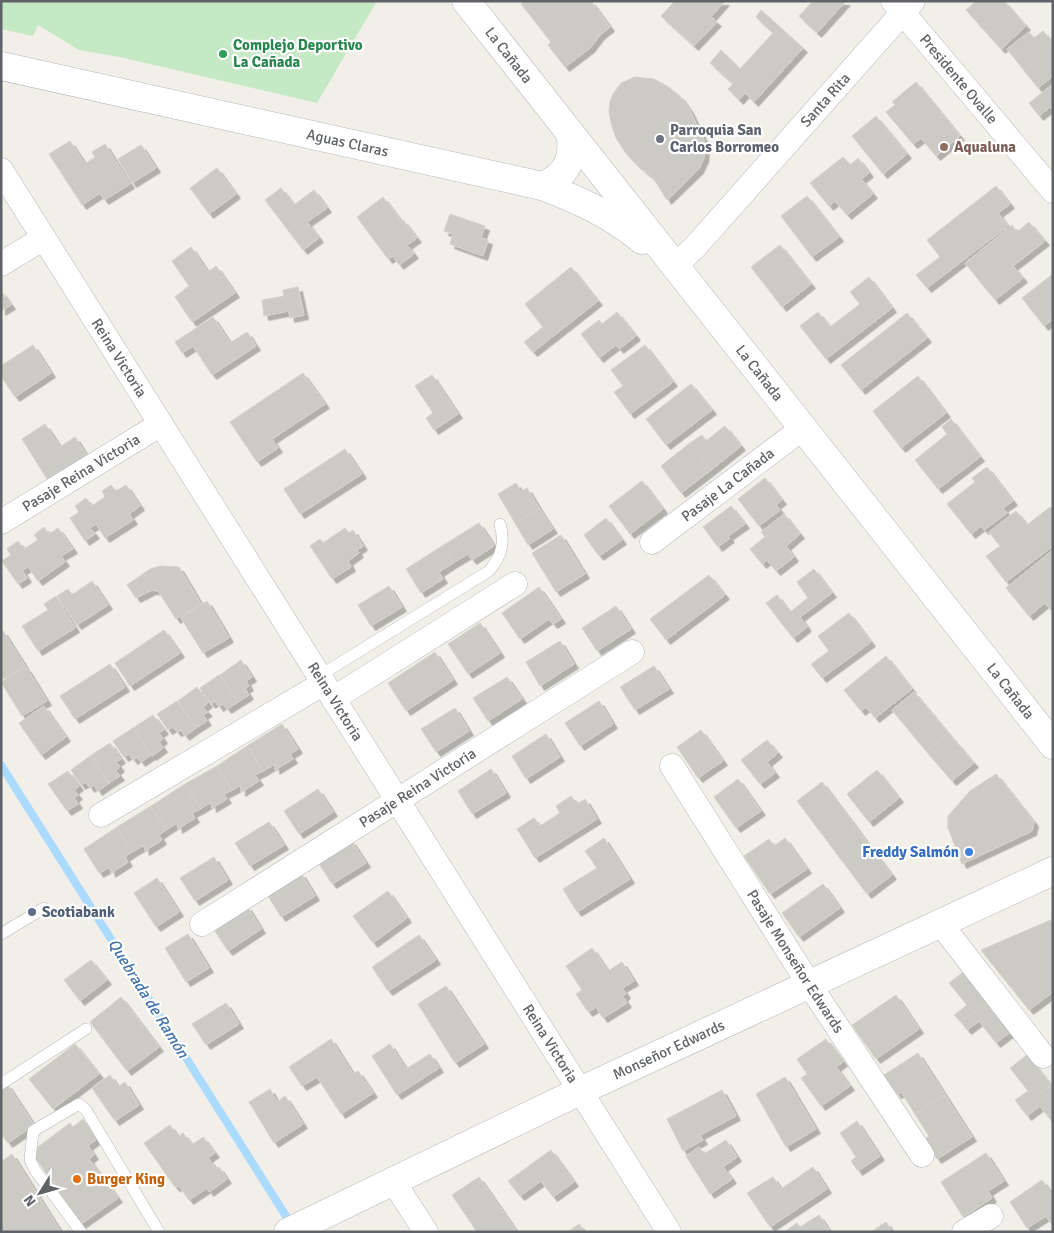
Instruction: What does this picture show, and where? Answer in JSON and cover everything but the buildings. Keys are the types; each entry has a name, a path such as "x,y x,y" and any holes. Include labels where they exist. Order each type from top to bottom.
{"street":[{"name":"La Cañada","path":"466,1 1053,745"},
{"name":"Presidente Ovalle","path":"903,5 1053,192"},
{"name":"Santa Rita","path":"675,266 695,246 903,5"},
{"name":"Aguas Claras","path":"1,66 542,186 585,203 622,224 675,266"},
{"path":"542,186 557,178 568,164 571,153 570,133"},
{"name":"Reina Victoria","path":"1,170 670,1232"},
{"path":"1,264 44,238"},
{"name":"Pasaje Reina Victoria","path":"1,522 161,424"},
{"name":"Pasaje La Cañada","path":"652,542 803,428"},
{"path":"102,815 325,686 516,584"},
{"name":"Pasaje Reina Victoria","path":"202,924 632,652"},
{"name":"Pasaje Monseñor Edwards","path":"672,766 809,984 922,1155"},
{"name":"Monseñor Edwards","path":"288,1232 580,1091 1053,871"},
{"path":"940,923 1043,1056"},
{"path":"393,1181 426,1232"},
{"path":"964,1232 991,1216"}],"lane":[{"path":"325,686 489,571 501,554 503,534 500,524"},
{"path":"1,934 44,908"},
{"path":"1,1084 86,1029"},
{"path":"81,1232 35,1170 30,1160 33,1132 79,1104 86,1110 159,1232"}],"green space":[{"name":"Complejo Deportivo La Cañada","path":"1,1 377,1 317,103 120,57 79,50 38,25 33,36 1,29"}],"waterway":[{"name":"Quebrada de Ramón","path":"1,765 291,1224"}],"place":[{"name":"Complejo Deportivo La Cañada","path":"223,54"},
{"name":"Parroquia San Carlos Borromeo","path":"660,139"},
{"name":"Aqualuna","path":"944,147"},
{"name":"Freddy Salmón","path":"969,852"},
{"name":"Scotiabank","path":"32,912"},
{"name":"Burger King","path":"77,1179"}]}
